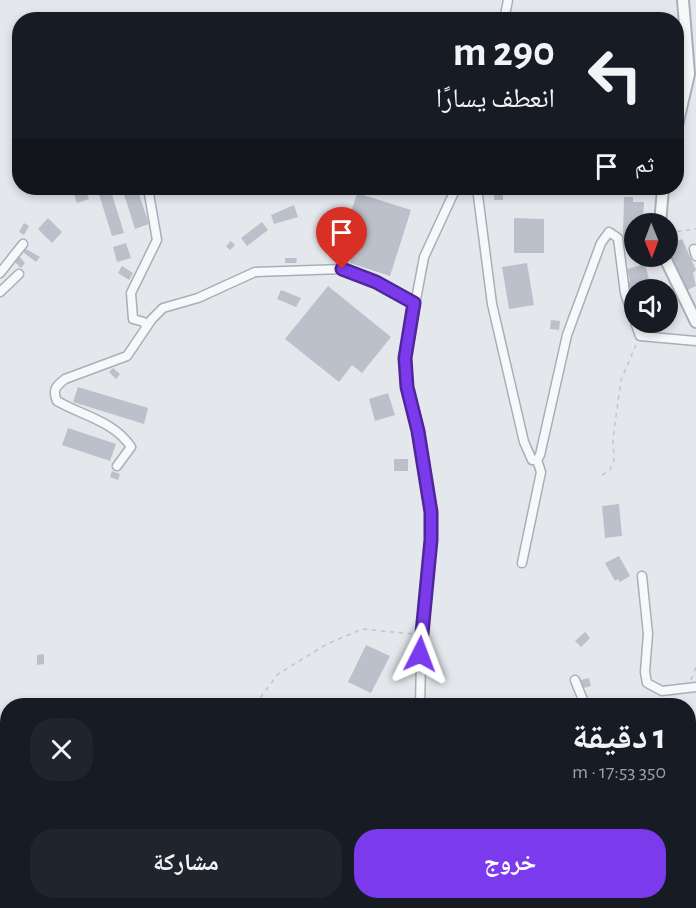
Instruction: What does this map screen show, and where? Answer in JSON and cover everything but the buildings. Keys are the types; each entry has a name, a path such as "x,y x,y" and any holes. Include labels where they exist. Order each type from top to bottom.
{"street":[{"path":"684,12 689,74 684,96"},
{"path":"146,327 144,322 133,319 131,293 157,240 149,195"},
{"path":"420,698 421,634 430,562 431,512 418,431 407,387 405,358 424,257 453,195"},
{"path":"478,195 492,304 501,350 527,453 532,460 537,460"},
{"path":"661,213 662,195"},
{"path":"522,563 541,472 537,460 567,335 601,243 609,232 618,238 624,285"},
{"path":"0,273 23,244"},
{"path":"669,267 696,322"},
{"path":"117,466 131,447 124,437 110,425 57,401 54,394 56,386 65,379 127,356 162,308 198,298 255,272 342,269 376,282 414,303"},
{"path":"0,292 19,274"},
{"path":"639,333 640,336 696,341"},
{"path":"642,576 648,634 645,672 647,683 662,691 693,687"},
{"path":"575,680 582,698"}],"path":[{"path":"678,232 696,229"},
{"path":"602,475 610,470 614,460 613,438 621,380 640,336"},
{"path":"260,698 278,674 327,644 362,629 421,634"},
{"path":"693,687 696,667"}],"route":[{"path":"342,269 364,276 414,303 405,358 407,387 426,471 431,512 430,562 422,618 420,654"}]}
